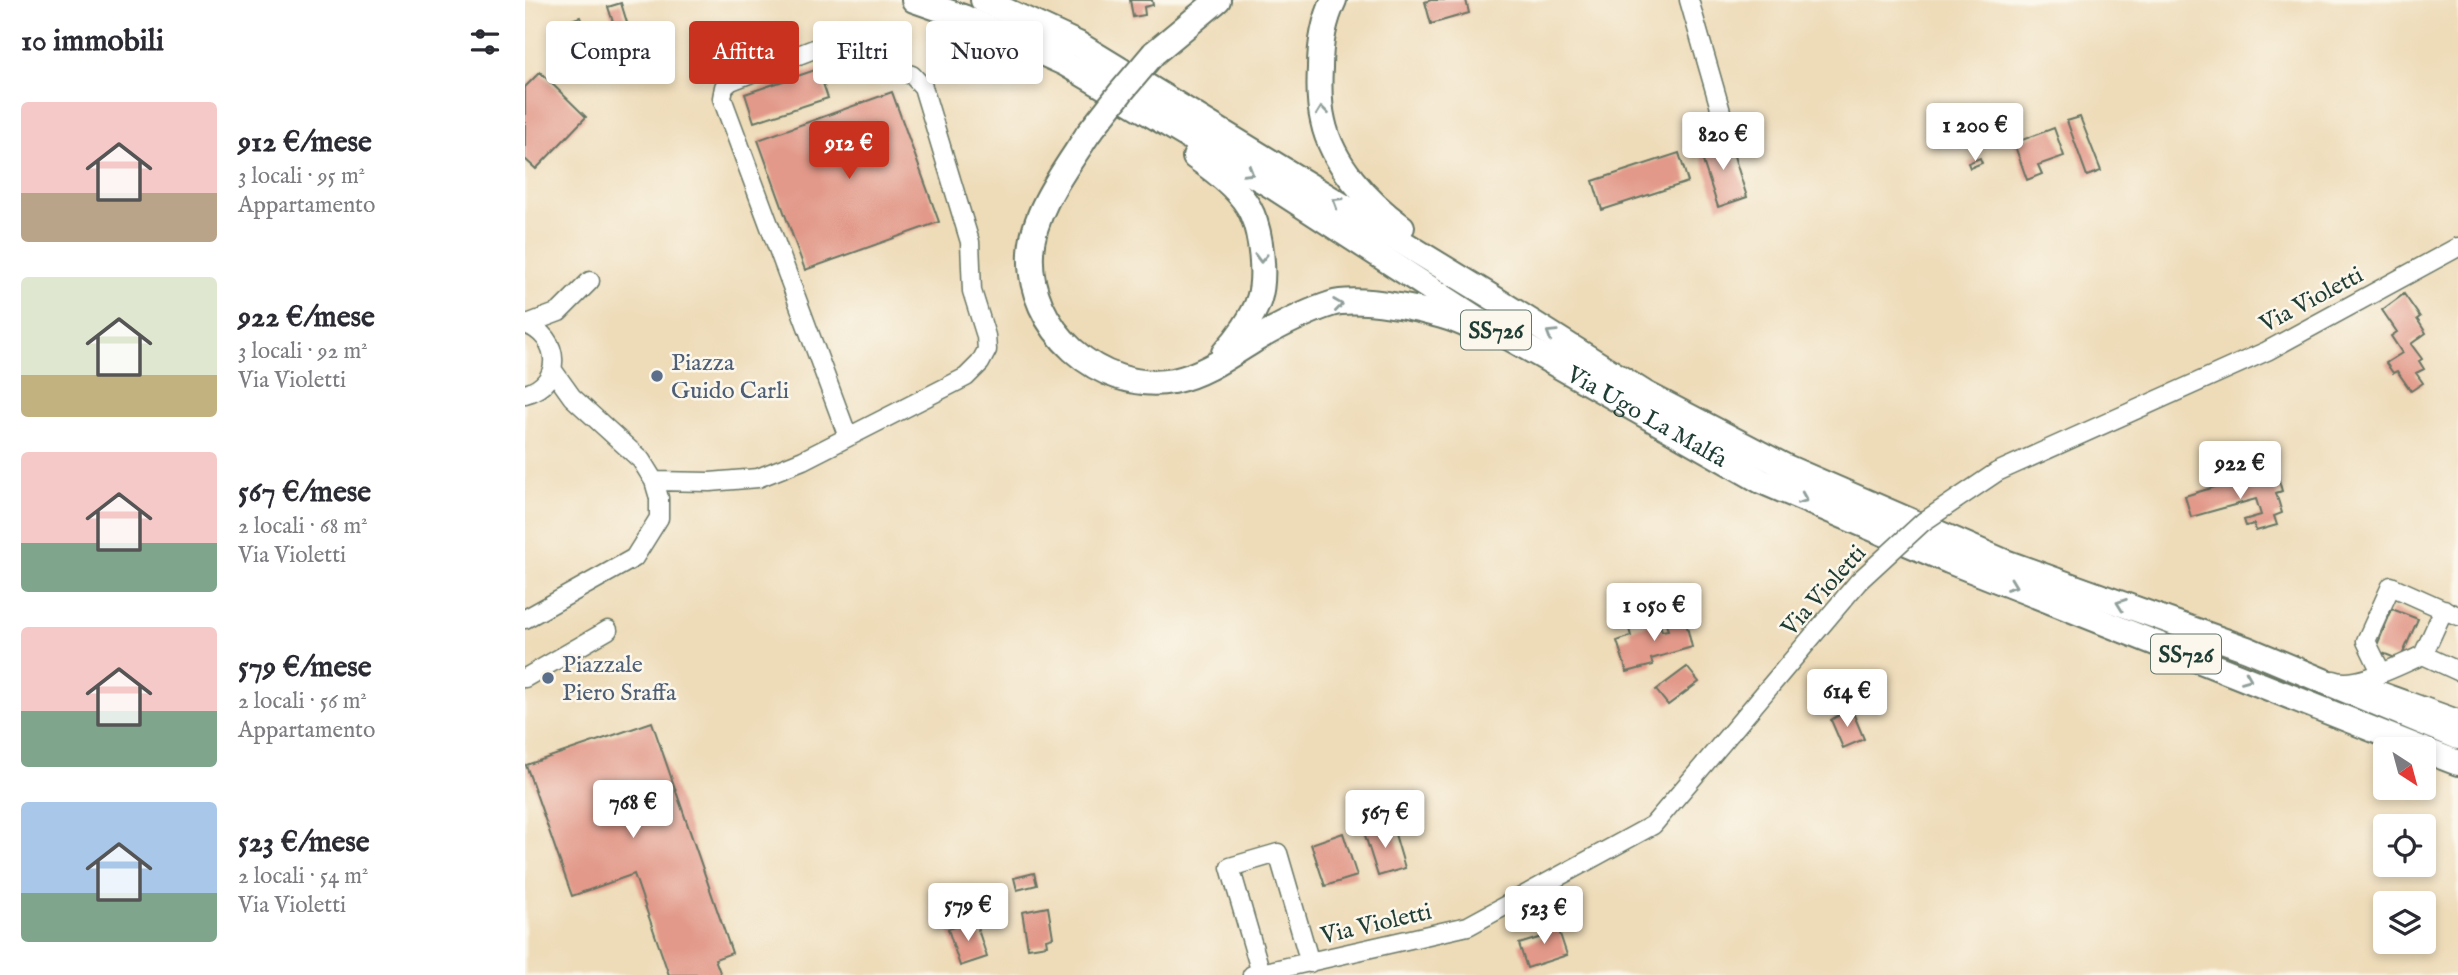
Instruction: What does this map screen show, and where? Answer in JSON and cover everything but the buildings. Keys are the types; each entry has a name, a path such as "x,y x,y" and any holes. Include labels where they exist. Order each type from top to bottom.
{"highway":[{"name":"Via Ugo La Malfa","path":"914,0 963,17 1064,63 1275,188 1485,324 1761,481 1949,561 2393,737"},
{"name":"Via Ugo La Malfa","path":"983,0 1078,44 1496,299 1646,394 1772,460 2005,562 2247,649 2458,737"},
{"path":"1218,0 1154,53 1121,92 1088,134 1038,221 1031,253 1034,282 1042,309 1058,337 1099,369 1136,381 1174,380 1196,374 1274,329 1333,303 1378,303 1454,318 1719,467 1761,481"},
{"path":"1334,0 1326,18 1320,54 1319,87 1323,122 1335,153 1356,185 1387,216 1420,241 1482,279 1496,299"},
{"path":"1064,63 1222,176 1252,212 1262,249 1259,299 1241,331 1214,364"},
{"name":"Via Ugo La Malfa","path":"2436,755 2458,764"}],"street":[{"path":"1689,0 1726,129"},
{"path":"654,481 709,482 758,478 803,460 966,377 980,363 987,350 986,337 972,291 970,242 923,88 912,75 824,48 814,49 731,81 724,87 722,98 848,437"},
{"name":"Via Violetti","path":"1257,974 1468,926 1653,825 1859,581 1923,522 1997,472 2267,351 2458,247"},
{"path":"526,324 559,312 590,281"},
{"path":"528,394 540,387 552,369 551,346 559,312"},
{"path":"526,324 537,328 551,346"},
{"path":"525,620 634,558 659,518 659,499 654,481 641,460 572,397 552,369"},
{"path":"528,394 572,397"},
{"path":"2167,620 2214,628 2342,683 2355,682 2381,672 2423,655 2451,612 2391,586 2366,641 2381,672"},
{"path":"525,678 608,630"},
{"path":"2423,655 2458,671"},
{"path":"2355,682 2458,719"},
{"path":"1257,974 1230,867 1278,853 1310,963"}],"place":[{"name":"Piazza Guido Carli","path":"657,376"},
{"name":"Piazzale Piero Sraffa","path":"548,678"}]}
